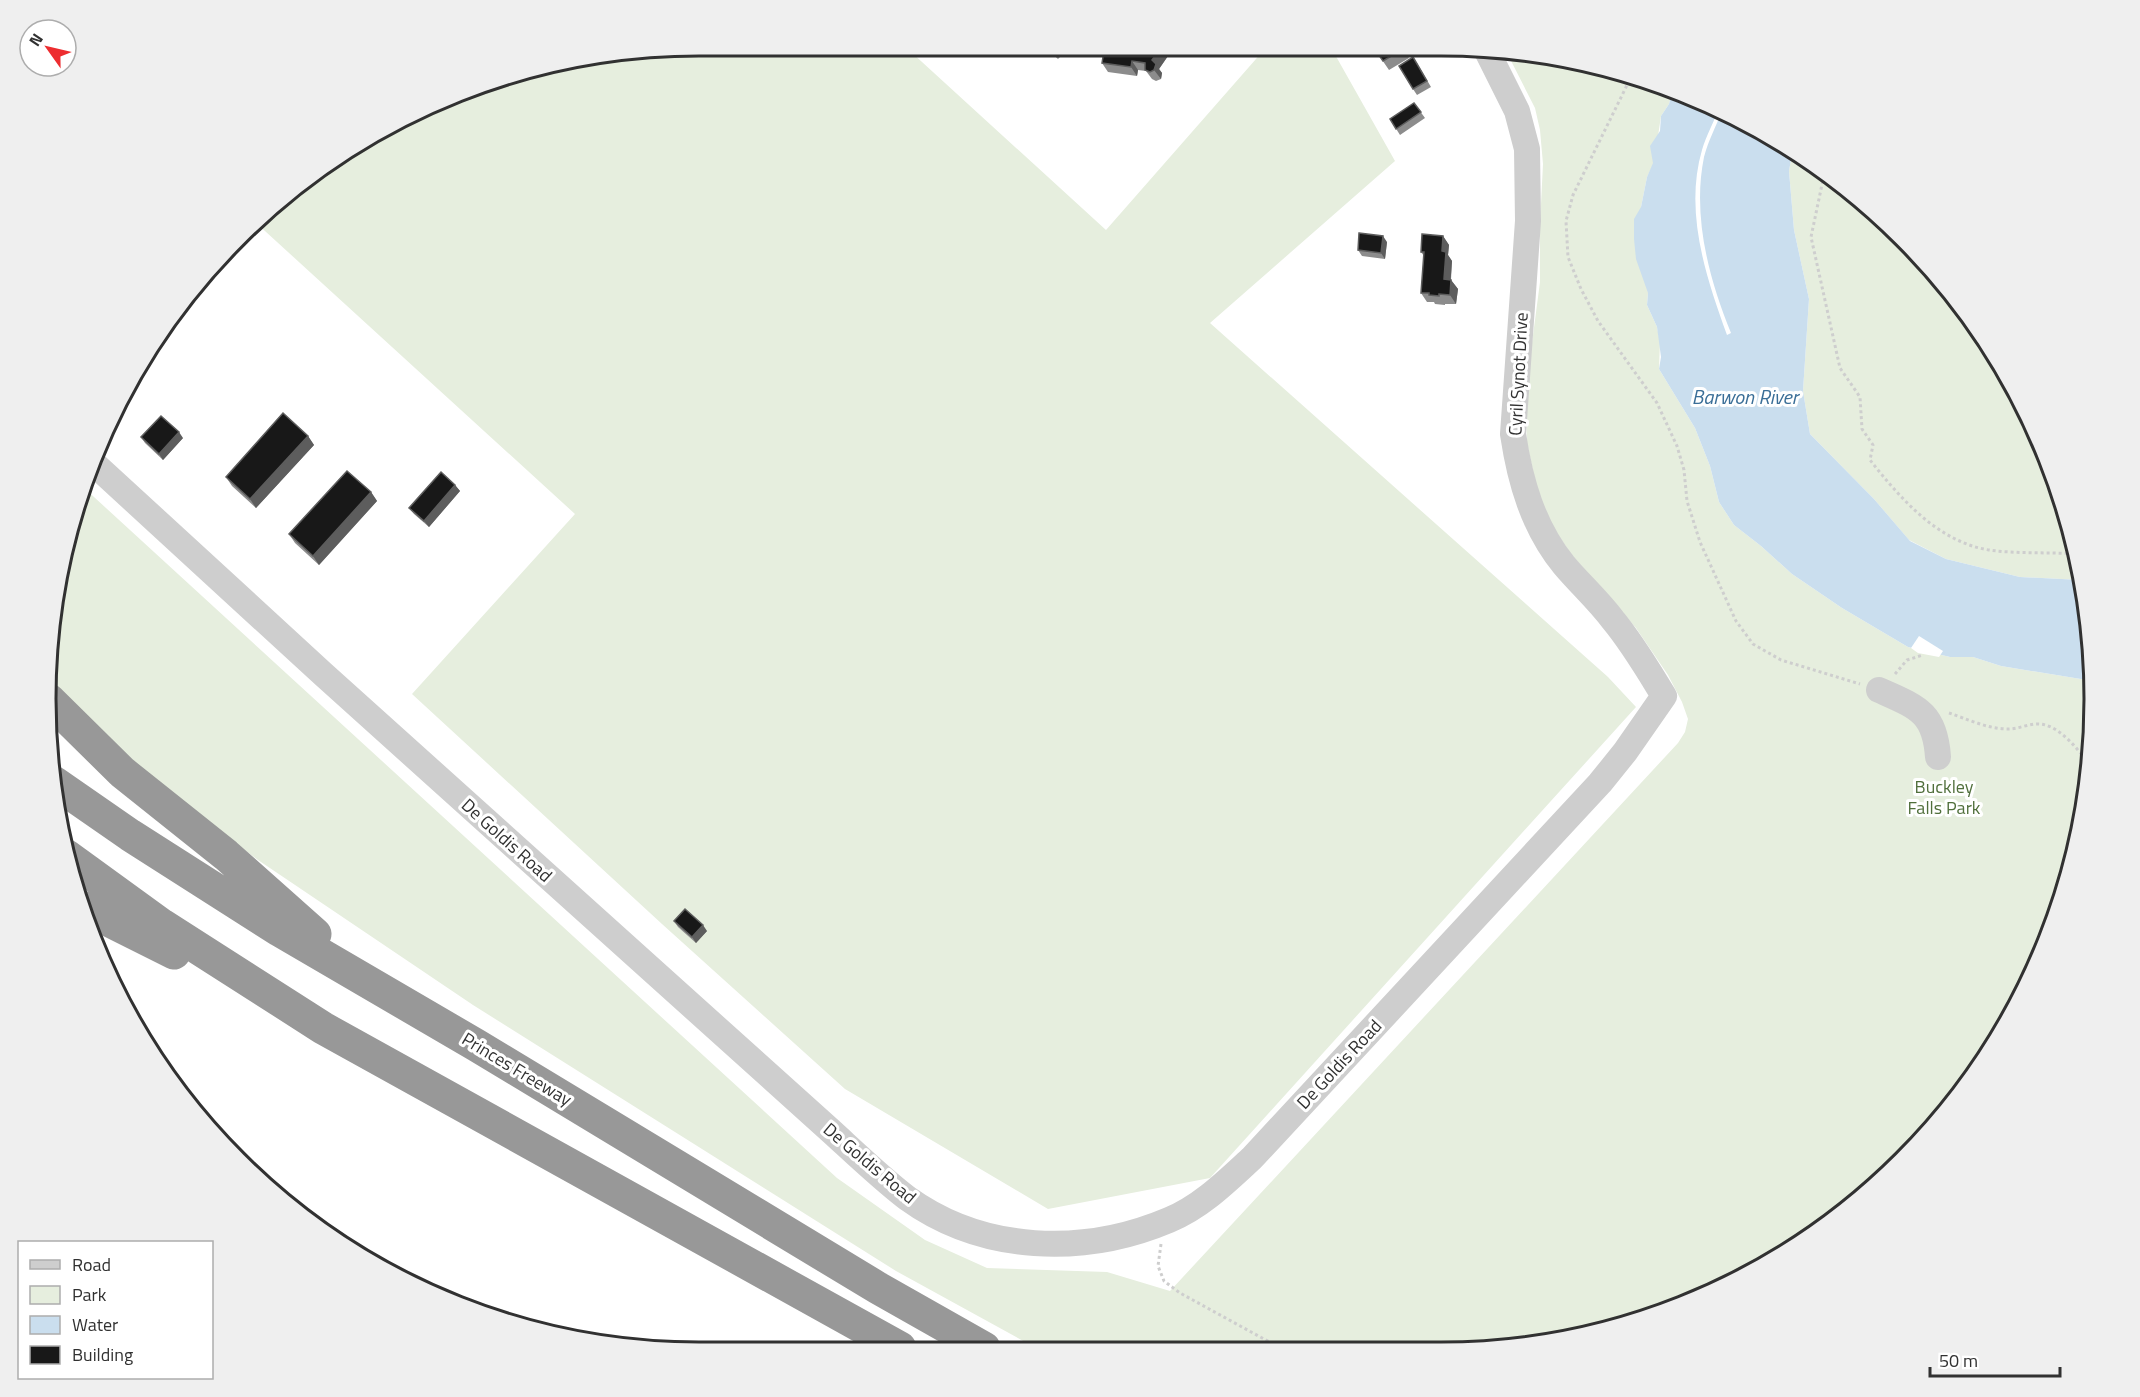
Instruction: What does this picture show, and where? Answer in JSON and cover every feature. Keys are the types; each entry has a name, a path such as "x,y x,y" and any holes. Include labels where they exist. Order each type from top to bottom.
{"highway":[{"path":"56,707 122,772 226,855 375,987"},
{"name":"Princes Freeway","path":"62,788 130,835 269,924 476,1045 878,1288 973,1342"},
{"path":"77,863 162,925 323,1029"},
{"path":"93,912 323,1029 889,1342"}],"street":[{"name":"Cyril Synot Drive","path":"1490,58 1517,111 1527,149 1528,221 1513,434 1518,466 1541,532 1563,564 1612,617 1631,642 1664,696"},
{"name":"De Goldis Road","path":"98,469 323,674 908,1199 956,1226 1000,1239 1045,1245 1086,1242 1128,1233 1170,1220 1210,1195 1252,1158 1600,783 1664,696"},
{"path":"1879,690 1925,714 1937,739 1938,757"}],"path":[{"path":"1628,83 1573,195 1566,221 1568,257 1581,289 1598,321 1657,404 1677,446 1684,471 1687,501 1700,542 1736,621 1753,644 1781,660 1879,690 1892,679 1907,660 1923,655"},
{"path":"1823,181 1811,237 1840,368 1860,397 1862,429 1873,445 1870,460 1896,492 1940,531 1958,540 1988,549 2068,553"},
{"path":"1925,714 1935,709 1993,727 2008,729 2035,724 2047,725 2063,736 2082,756"},
{"path":"1170,1220 1161,1246 1158,1266 1164,1281 1180,1293 1269,1342"}],"green space":[{"path":"915,56 1106,230 1259,56 1336,56 1395,161 1210,323 1608,677 1636,707 1210,1178 1048,1209 845,1089 412,694 575,514 261,228 307,188 377,142 452,104 532,77 615,61 656,57"},
{"name":"Buckley Falls Park","path":"1510,60 1608,77 1671,98 1661,116 1654,163 1647,177 1641,207 1647,305 1657,327 1660,342 1659,369 1695,428 1710,466 1719,502 1734,525 1792,574 1842,608 1908,647 1950,657 1973,657 2001,666 2084,679 2083,741 2079,782 2063,865 2036,945 1998,1020 1976,1056 1925,1122 1896,1153 1833,1209 1763,1255 1688,1293 1608,1320 1525,1336 1484,1340 1442,1342 1025,1342 896,1271 473,1005 258,860 137,769 56,693 61,615 68,573 77,532 90,493 837,1178 925,1240 987,1268 1107,1272 1170,1291 1678,743 1685,732 1688,719 1668,675 1636,628 1571,554 1549,521 1538,494 1527,443 1525,396 1540,282 1543,164 1540,130 1535,108"},
{"path":"1791,159 1833,188 1865,215 1925,275 1976,341 2018,414 2036,452 2063,532 2073,580 2020,577 1946,559 1909,540 1874,499 1810,434 1803,391 1809,299 1794,230 1789,171"}],"water":[{"name":"Barwon River","path":"1671,98 1715,117 1702,150 1697,173 1696,220 1705,267 1727,335 1731,333 1710,269 1701,224 1700,202 1704,157 1719,119 1791,159 1789,171 1794,230 1809,299 1803,391 1810,434 1874,499 1910,541 1946,559 2020,577 2073,580 2079,615 2084,679 2001,666 1973,657 1950,657 1908,647 1842,608 1792,574 1734,525 1719,502 1710,466 1695,428 1659,369 1661,357 1657,327 1647,305 1648,293 1636,259 1634,219 1641,207 1647,177 1653,163 1650,146 1660,131 1661,116"}],"pier":[{"path":"1919,636 1943,651 1939,657 1918,653 1911,648"}],"building":[{"path":"1103,56 1155,56 1152,60 1156,64 1154,70 1150,72 1145,70 1145,63 1132,61 1131,67 1102,63"},
{"path":"1380,56 1392,56 1383,61"},
{"path":"1413,57 1427,81 1413,89 1399,66"},
{"path":"1414,103 1421,112 1396,129 1390,119"},
{"path":"1359,233 1383,236 1381,253 1358,250"},
{"path":"1422,234 1443,236 1442,251 1446,252 1444,279 1451,280 1450,295 1421,293 1424,252 1421,252"},
{"path":"283,413 308,436 250,499 226,477"},
{"path":"161,416 179,432 159,454 141,437"},
{"path":"347,471 371,492 313,556 289,534"},
{"path":"441,472 455,485 424,521 409,508"},
{"path":"685,909 703,925 692,937 674,921"}]}
